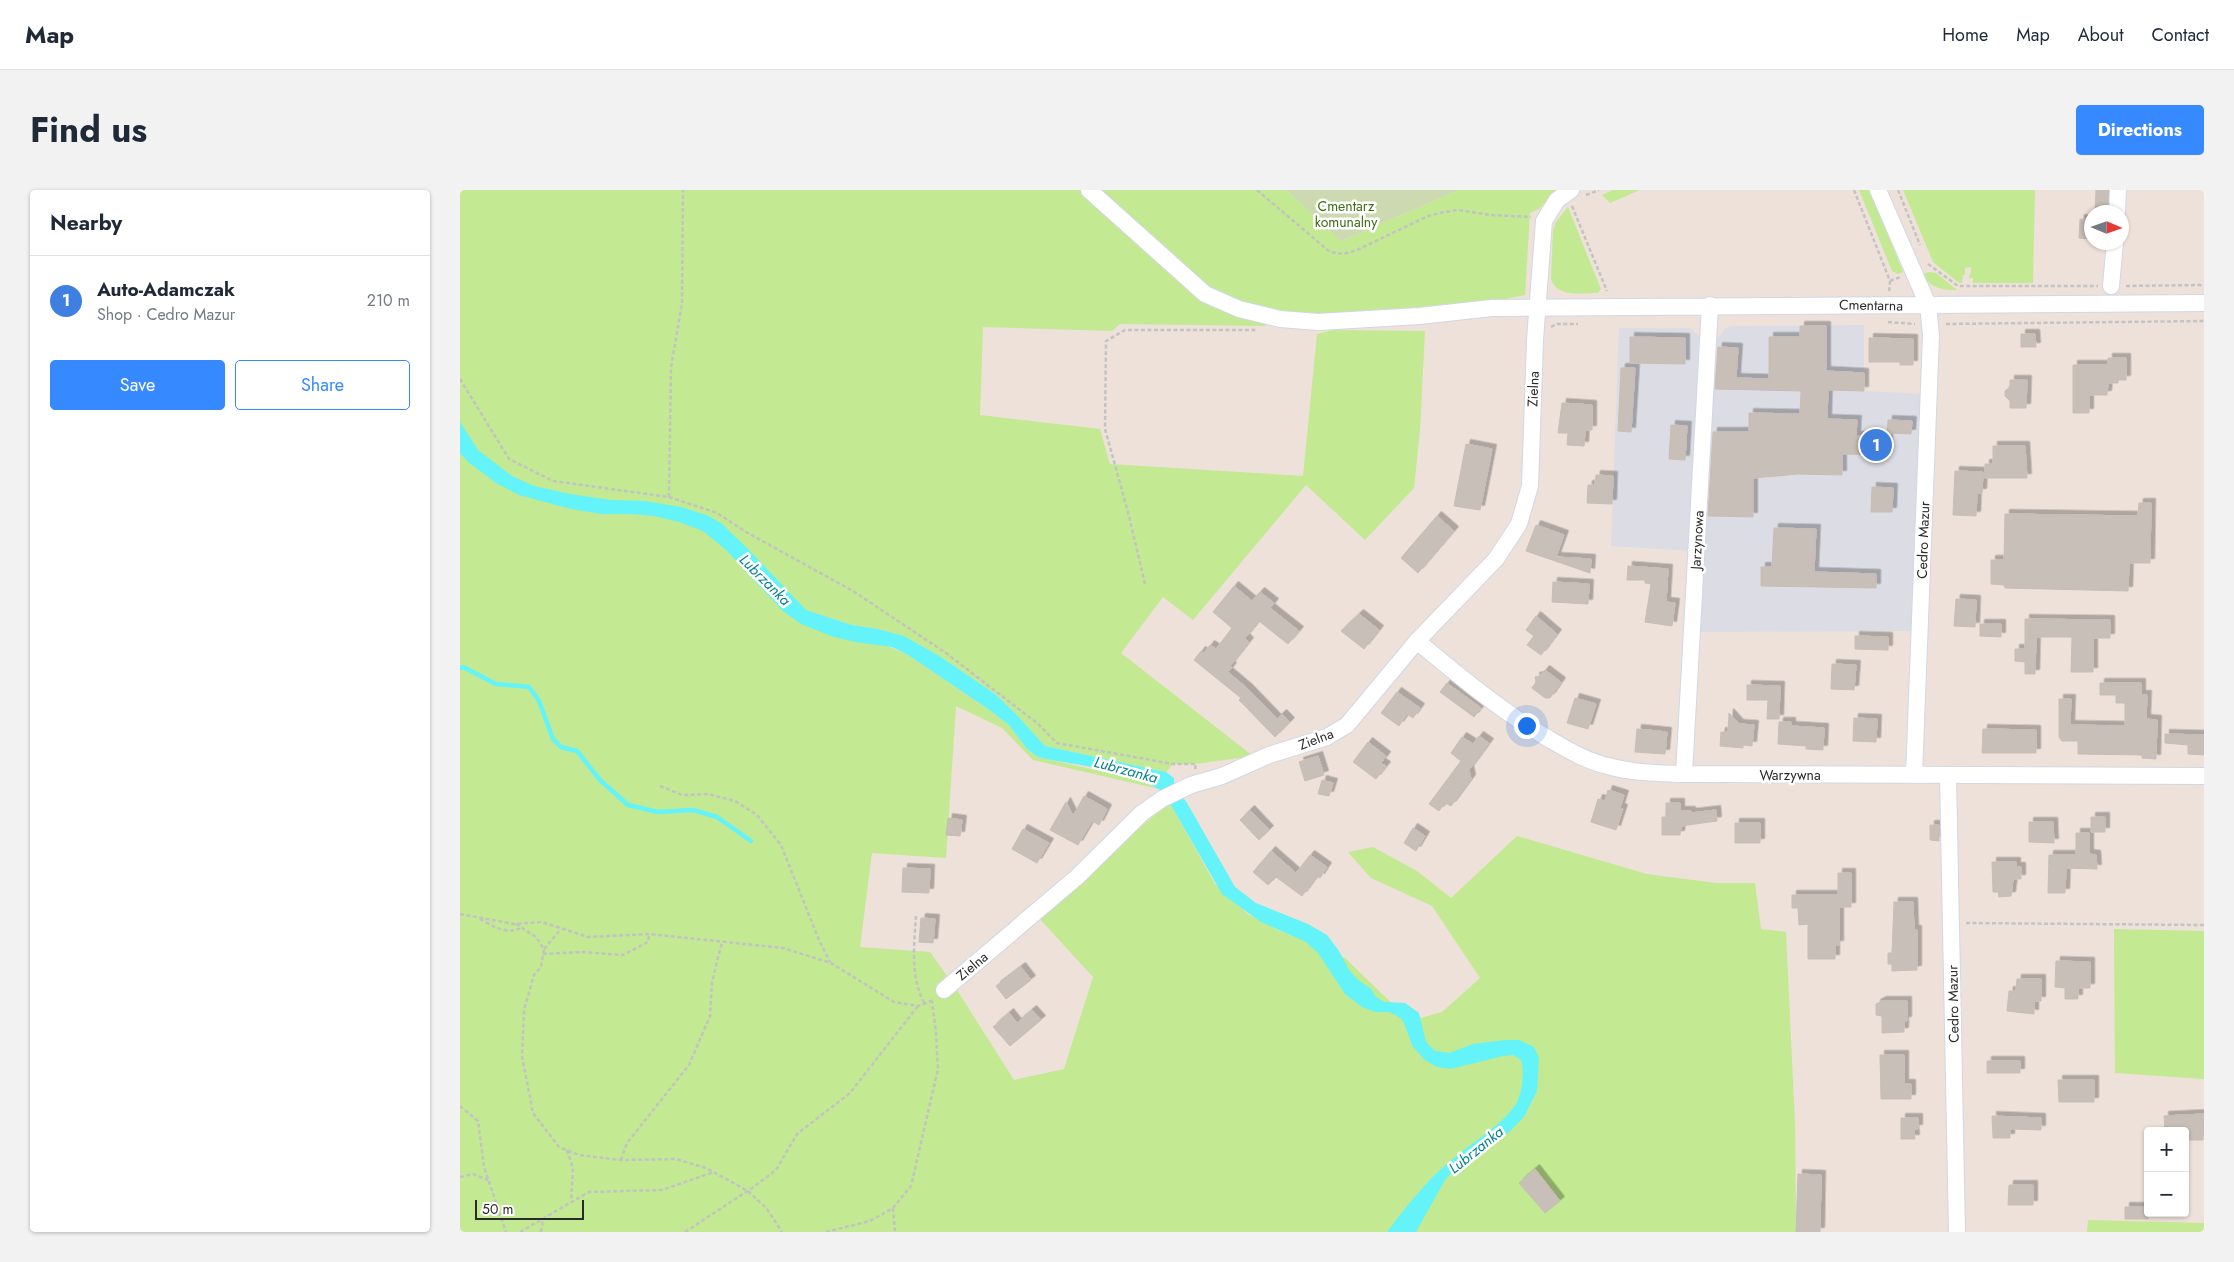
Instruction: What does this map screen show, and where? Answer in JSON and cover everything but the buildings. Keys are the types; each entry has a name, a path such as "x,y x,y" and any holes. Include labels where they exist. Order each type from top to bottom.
{"street":[{"name":"Cmentarna","path":"1089,190 1205,294 1239,309 1280,319 1318,322 1419,316 1492,308 2204,303"},
{"name":"Cedro Mazur","path":"1878,190 1928,305 1931,335 1914,775"},
{"path":"2117,205 2118,190"},
{"path":"1544,221 1557,200 1574,197"},
{"name":"Zielna","path":"944,990 1077,877 1142,813 1162,799 1188,787 1222,776 1269,755 1327,737 1347,725 1417,641 1496,558 1519,524 1530,486 1536,335 1544,221"},
{"path":"2112,286 2114,250"},
{"name":"Jarzynowa","path":"1684,774 1710,305"},
{"name":"Warzywna","path":"1417,641 1460,677 1521,722 1579,756 1630,772 1684,774 2204,776"},
{"name":"Cedro Mazur","path":"1948,775 1957,1232"}],"path":[{"path":"669,497 671,368 682,303 683,190"},
{"path":"1257,190 1330,252 1343,254 1357,250 1428,216 1444,212 1459,210 1491,215 1522,215 1544,221"},
{"path":"1599,190 1574,197 1571,202 1608,295"},
{"path":"1854,190 1890,282 1889,293 1880,293"},
{"path":"1898,190 1921,248"},
{"path":"1925,256 1928,264 1958,286 2204,285"},
{"path":"1890,282 1904,275"},
{"path":"1879,322 1915,323 1920,327 1924,335 1931,335 1940,334 1944,324 2204,321"},
{"path":"1536,335 1545,336 1548,328 1557,324 1583,324"},
{"path":"1145,584 1128,512 1104,429 1106,341 1125,330 1257,330"},
{"path":"460,380 510,459 553,481 669,497 717,513 746,532 854,591 946,653 1037,723 1057,744 1173,764 1196,764 1188,787"},
{"path":"660,786 682,795 708,794 735,801 757,816 781,845 818,940 831,963"},
{"path":"460,914 514,924 542,922 560,930 588,938 649,934 783,948 831,963 894,1002 918,1006 932,1001 938,1069 911,1186 892,1208 870,1221 826,1232"},
{"path":"916,916 914,950 918,992 925,1004"},
{"path":"476,917 492,926 508,931 515,931 521,928"},
{"path":"1951,923 2204,925"},
{"path":"514,924 536,937 544,949"},
{"path":"560,930 544,949 541,967 534,975 524,1010 522,1056 533,1113 559,1147 579,1155 621,1160 676,1159 706,1168 748,1191 767,1209 782,1232"},
{"path":"543,954 582,952 624,955 648,942 649,934"},
{"path":"621,1160 627,1143 689,1065 710,1016 712,982 722,942"},
{"path":"685,1232 748,1191 776,1170 798,1134 850,1093 918,1006"},
{"path":"460,1106 478,1120 484,1167 506,1232"},
{"path":"567,1150 573,1168 572,1202"},
{"path":"520,1232 589,1192 662,1190 714,1172"},
{"path":"460,1177 473,1174 488,1180"},
{"path":"892,1208 895,1232"},
{"path":"541,1232 543,1218"}],"shaded area":[{"path":"1864,325 1864,391 1925,394 1914,631 1699,632 1714,340 1720,336 1725,328 1732,326"},
{"path":"1619,328 1691,328 1702,339 1692,551 1611,546"}],"green space":[{"path":"460,190 1286,190 1341,241 1459,190 1556,190 1539,209 1530,213 1525,295 1485,303 1318,314 1263,326 1120,324 1112,331 983,327 980,415 1100,429 1110,464 1303,476 1317,334 1333,330 1425,331 1420,430 1414,488 1365,540 1306,485 1193,620 1163,597 1121,653 1253,756 1196,764 1173,764 1166,772 1045,746 995,694 941,657 904,636 852,625 806,610 908,655 1009,725 1027,749 1038,757 1136,779 1159,789 1033,760 1002,728 956,706 946,858 872,853 860,947 930,952 957,990 1014,1080 1064,1069 1093,977 1037,916 1115,847 1170,803 1215,884 1248,914 1278,930 1345,958 1410,1021 1442,1012 1480,978 1432,906 1371,878 1348,852 1373,847 1417,871 1451,898 1517,836 1647,874 1716,883 1755,883 1761,929 1786,932 1795,1124 1796,1232 460,1232"},
{"name":"Cmentarz komunalny","path":"1286,190 1459,190 1341,241"},
{"path":"1613,190 1640,190 1610,203 1602,195"},
{"path":"1859,190 1870,190 1903,272 1898,274 1892,271"},
{"path":"1903,190 2035,190 2033,283 1973,283 1973,278 1969,278 1971,267 1965,268 1962,283 1959,283 1933,262"},
{"path":"1568,207 1601,289 1598,293 1578,294 1565,292 1554,285 1551,279 1553,230 1556,222"},
{"path":"1928,272 1936,273 1957,290 1942,289 1933,285 1922,275"},
{"path":"2114,929 2204,931 2204,1079 2115,1073"},
{"path":"2088,1220 2204,1223 2204,1232 2087,1232"}],"water":[{"name":"Lubrzanka","path":"460,422 478,450 512,476 534,486 611,500 645,501 681,507 709,516 722,524 749,550 806,610 852,625 904,636 941,657 995,694 1045,746 1166,772 1174,778 1174,785 1187,803 1235,887 1256,903 1308,924 1327,935 1339,951 1349,970 1358,980 1371,989 1375,996 1384,1002 1405,1003 1419,1013 1426,1042 1435,1051 1449,1053 1473,1044 1505,1040 1519,1040 1534,1047 1539,1058 1537,1091 1524,1117 1509,1132 1486,1149 1460,1163 1445,1180 1416,1232 1387,1232 1439,1171 1509,1114 1517,1103 1522,1084 1523,1071 1521,1060 1513,1055 1503,1056 1450,1069 1437,1067 1425,1060 1413,1047 1403,1021 1396,1015 1388,1012 1375,1012 1362,1007 1345,994 1318,953 1306,942 1261,922 1222,894 1164,793 1151,785 1121,773 1038,757 1027,749 1009,725 908,655 892,647 855,642 831,636 801,624 783,611 726,550 703,531 679,522 654,516 601,514 571,509 519,495 496,483 468,462 460,453"}],"waterway":[{"path":"460,668 463,667 496,684 529,687 539,701 553,739 561,747 577,751 600,780 628,805 658,812 693,810 717,817 751,841"}],"place":[{"name":"Auto-Adamczak","path":"1876,445"}]}
